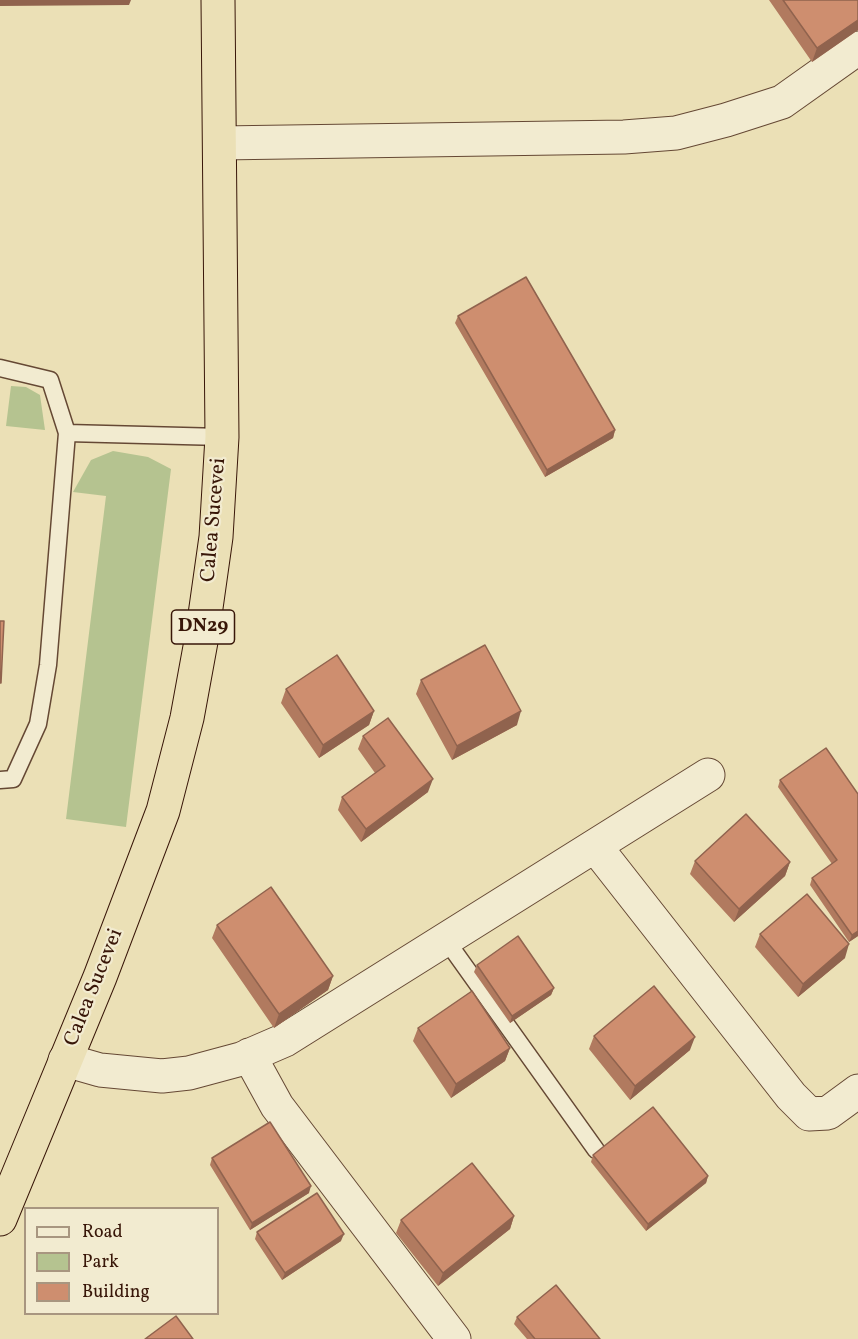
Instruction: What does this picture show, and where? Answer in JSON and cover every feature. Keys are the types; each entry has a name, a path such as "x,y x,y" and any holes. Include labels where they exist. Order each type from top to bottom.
{"highway":[{"name":"Calea Sucevei","path":"0,1219 108,958 163,811 187,718 216,537 222,437 218,0"}],"street":[{"path":"220,143 612,137 676,133 782,102 858,48"},
{"path":"65,1060 100,1070 162,1076 189,1073 249,1055 285,1040 708,775"},
{"path":"595,846 791,1096 809,1114 828,1113 858,1091"},
{"path":"249,1055 277,1106 454,1339"}],"lane":[{"path":"0,368 50,380 67,433 48,665 39,724 13,779 0,780"},
{"path":"67,433 222,437"},
{"path":"446,940 596,1150"}],"green space":[{"path":"11,386 26,387 40,395 45,430 6,426"},
{"path":"113,451 148,457 171,469 126,827 66,819 106,496 73,492 91,460"}],"building":[{"path":"783,0 858,0 858,20 817,48"},
{"path":"526,277 615,430 547,470 458,316"},
{"path":"0,621 4,621 1,683 0,683"},
{"path":"485,645 521,711 457,746 421,680"},
{"path":"337,655 374,711 323,745 286,689"},
{"path":"388,718 433,779 366,829 342,797 385,766 363,736"},
{"path":"826,748 858,794 858,931 852,935 812,878 837,860 780,780"},
{"path":"746,814 790,862 739,909 695,861"},
{"path":"271,887 333,976 279,1014 217,925"},
{"path":"807,894 849,944 803,984 760,934"},
{"path":"518,936 554,988 512,1016 477,965"},
{"path":"654,986 695,1037 635,1086 594,1036"},
{"path":"472,991 510,1048 456,1084 418,1028"},
{"path":"653,1107 708,1176 648,1224 593,1155"},
{"path":"270,1122 311,1186 252,1223 212,1158"},
{"path":"472,1163 514,1216 443,1273 401,1220"},
{"path":"317,1193 344,1234 285,1273 257,1232"},
{"path":"556,1285 600,1339 535,1339 517,1317"},
{"path":"176,1316 193,1339 145,1339"}]}
